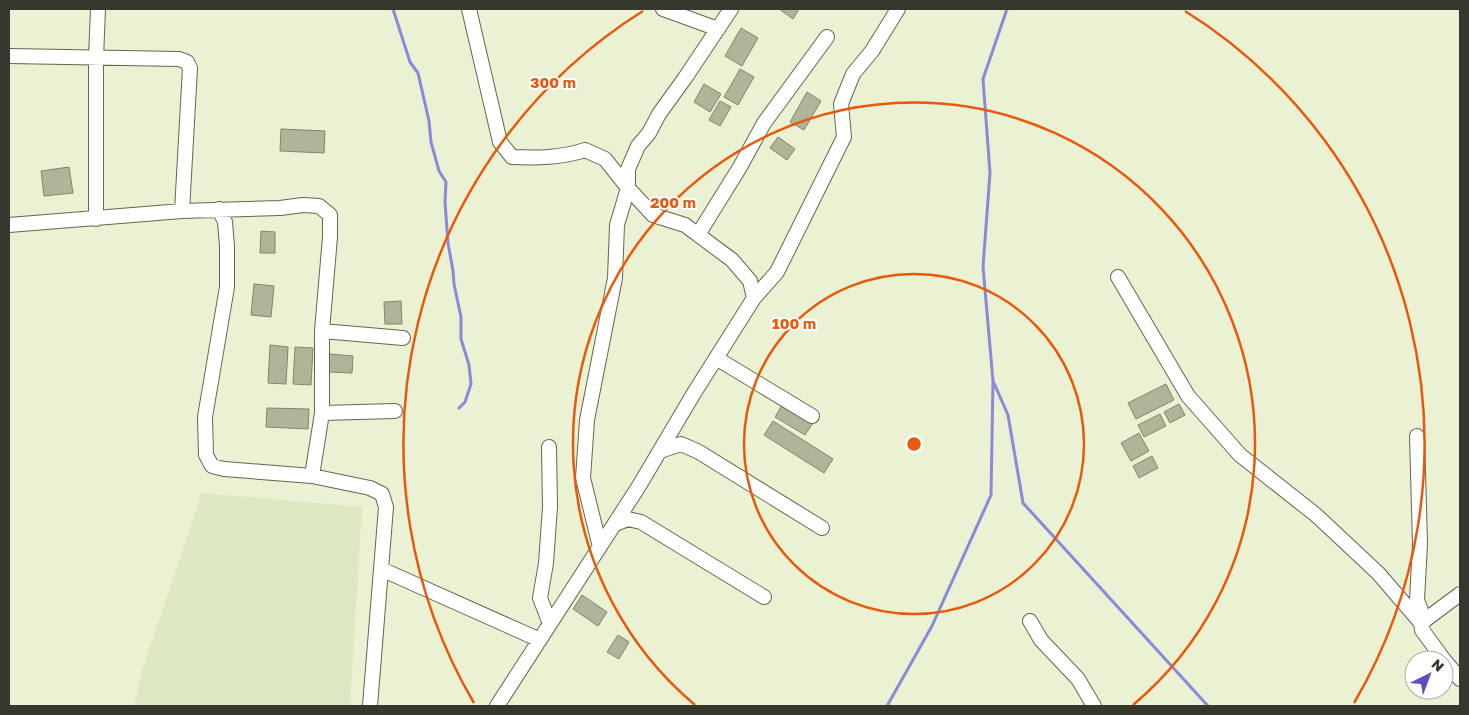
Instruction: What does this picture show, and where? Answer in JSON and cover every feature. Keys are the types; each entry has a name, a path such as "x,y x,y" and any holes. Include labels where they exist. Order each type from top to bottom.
{"street":[{"path":"96,218 96,58 98,9"},
{"path":"469,9 500,142 512,157 543,158 571,155 585,150 605,159 653,215 685,224 732,260 750,281 754,298"},
{"path":"663,9 718,29"},
{"path":"600,547 583,478 587,420 615,278 617,225 628,188 628,169 638,146 649,133 659,114 731,9"},
{"path":"497,706 615,524 754,298 777,272 844,136 841,104 853,74 872,51 898,9"},
{"path":"699,233 740,167 764,123 827,37"},
{"path":"9,56 179,59 187,62 190,68 182,211"},
{"path":"9,225 182,211 280,208 303,205 319,206 330,215 330,237 322,332 322,413 312,476"},
{"path":"219,209 225,222 227,287 205,417 206,455 212,466 224,469 312,476 370,488 382,494 386,507 370,706"},
{"path":"1118,277 1188,396 1240,455 1316,516 1378,573 1423,622"},
{"path":"322,332 403,338"},
{"path":"716,358 812,416"},
{"path":"322,413 395,412"},
{"path":"1417,436 1420,544 1417,600 1423,622 1422,630 1437,650"},
{"path":"660,451 681,444 699,452 822,528"},
{"path":"549,447 550,507 546,563 540,598 550,624"},
{"path":"615,524 628,519 640,522 764,597"},
{"path":"381,569 540,640"},
{"path":"1423,622 1460,594"},
{"path":"1030,621 1041,640 1078,679 1094,706"}],"shaded area":[{"path":"202,493 362,507 350,706 134,706 142,671"}],"building":[{"path":"779,9 799,9 793,19"},
{"path":"741,28 758,38 742,66 725,56"},
{"path":"740,69 754,77 738,105 724,97"},
{"path":"704,84 721,94 710,112 694,102"},
{"path":"807,92 821,101 804,130 790,122"},
{"path":"720,101 731,107 720,126 709,120"},
{"path":"281,129 325,131 324,153 280,151"},
{"path":"778,137 795,149 787,160 770,148"},
{"path":"69,167 73,193 44,196 41,171"},
{"path":"261,231 275,232 275,253 260,253"},
{"path":"254,284 274,286 271,317 251,315"},
{"path":"401,301 402,324 385,324 384,302"},
{"path":"270,345 288,347 286,384 268,383"},
{"path":"295,347 313,348 311,385 293,384"},
{"path":"329,354 353,356 352,373 328,372"},
{"path":"1166,384 1174,400 1136,419 1128,403"},
{"path":"1179,404 1185,415 1170,423 1164,412"},
{"path":"782,405 813,423 805,435 775,417"},
{"path":"267,408 309,409 308,429 266,427"},
{"path":"1160,414 1166,426 1144,437 1138,425"},
{"path":"773,421 833,459 824,473 764,435"},
{"path":"1139,433 1149,451 1131,461 1121,443"},
{"path":"1152,456 1158,468 1139,478 1133,466"},
{"path":"582,595 607,612 598,626 573,609"},
{"path":"618,635 629,642 619,659 607,652"}],"waterway":[{"path":"393,9 410,62 418,73 429,121 431,142 439,171 446,182 445,202 448,243 461,317 461,339 469,365 471,384 465,402 459,408"},
{"path":"887,706 932,626 991,495 993,381 983,267 990,173 983,79 1007,9"},
{"path":"994,383 1008,415 1023,503 1208,706"}]}
